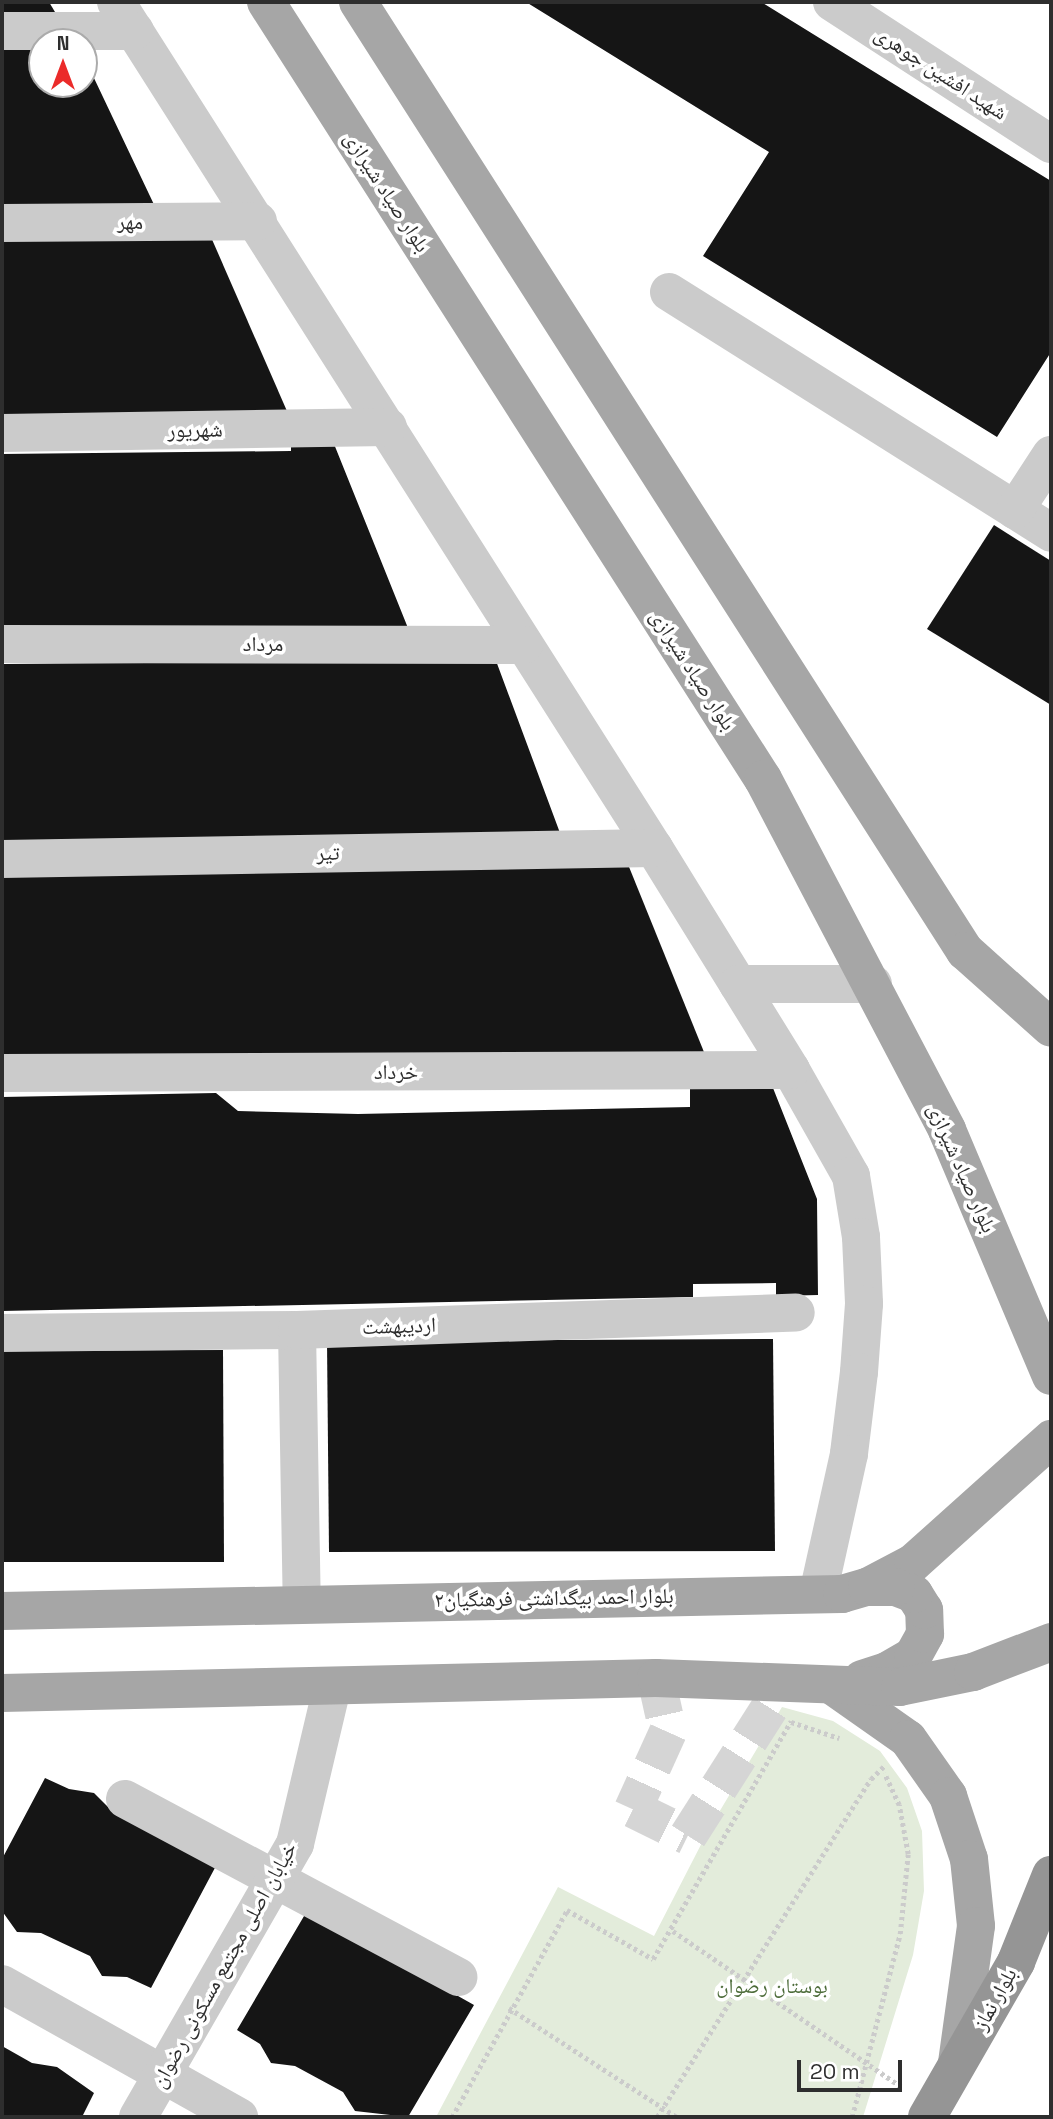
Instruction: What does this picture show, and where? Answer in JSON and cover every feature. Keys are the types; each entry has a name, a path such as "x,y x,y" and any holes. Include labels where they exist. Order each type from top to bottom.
{"highway":[{"name":"بلوار نماز","path":"928,2116 1016,1962 1051,1875"}],"main road":[{"name":"بلوار صیاد شیرازی","path":"266,2 763,779 873,984 947,1130 1051,1376"},
{"path":"358,2 965,951 1051,1028"},
{"name":"بلوار احمد بیگداشتی فرهنگیان۲","path":"2,1611 818,1594 867,1587 913,1563 1051,1439"},
{"path":"834,1687 887,1671 912,1656 925,1634 924,1611 914,1594 896,1587 867,1587"},
{"path":"2,1693 332,1688 656,1678 834,1687 901,1687 973,1672 1051,1642"},
{"path":"834,1687 908,1739 948,1796 969,1859 976,1926 956,2069"}],"street":[{"name":"شهید افشین جوهری","path":"832,2 1051,144"},
{"path":"2,31 125,16 258,221 653,848 791,1070 851,1176 861,1237 864,1304 852,1426 818,1594"},
{"name":"مهر","path":"2,223 258,221"},
{"path":"669,292 1051,533"},
{"name":"شهریور","path":"2,433 388,427"},
{"path":"1015,510 1051,455"},
{"name":"مرداد","path":"2,644 524,645"},
{"name":"تیر","path":"2,859 653,848"},
{"path":"738,984 873,984"},
{"name":"خرداد","path":"2,1073 791,1070"},
{"name":"اردیبهشت","path":"2,1333 297,1329 796,1313"},
{"path":"297,1329 302,1604"},
{"name":"خیابان اصلی مجتمع مسکونی رضوان","path":"138,2117 295,1844 332,1688"},
{"path":"125,1799 276,1876 459,1977"},
{"path":"2,1984 239,2117"}],"path":[{"path":"452,2117 509,2008 567,1910 653,1959 673,1931 790,1722 834,1687"},
{"path":"790,1722 849,1745"},
{"path":"657,2117 871,1779 908,1739"},
{"path":"852,2117 869,2063 901,1934 908,1854 899,1805 882,1769 875,1763"},
{"path":"673,1931 897,2081 928,2116"},
{"path":"509,2008 677,2117"}],"green space":[{"name":"بوستان رضوان","path":"782,1707 833,1721 880,1751 907,1788 922,1831 924,1891 913,1955 863,2117 436,2117 558,1887 654,1936 709,1829"}],"building":[{"path":"2,2 49,2 55,12 2,12"},
{"path":"526,2 761,2 1051,181 1051,352 997,437 703,256 769,152"},
{"path":"28,43 28,98 98,98 98,87 158,213 2,214 2,44"},
{"path":"207,228 290,418 2,421 2,239"},
{"path":"332,439 410,633 2,635 2,454 291,451 291,440"},
{"path":"994,525 1051,561 1051,705 927,629"},
{"path":"492,650 563,841 2,846 2,664 423,661"},
{"path":"625,857 706,1057 2,1063 2,872"},
{"path":"773,1088 817,1199 818,1295 776,1296 776,1283 693,1284 693,1297 2,1311 2,1097 216,1093 238,1111 358,1114 690,1107 690,1089"},
{"path":"773,1339 775,1551 329,1552 327,1341"},
{"path":"223,1350 224,1562 2,1562 2,1351"},
{"path":"45,1778 69,1789 94,1793 111,1810 217,1864 151,1988 127,1977 102,1976 90,1956 41,1933 17,1932 2,1911 2,1859"},
{"path":"307,1911 474,2005 408,2117 355,2111 343,2092 295,2066 271,2063 260,2044 237,2030"},
{"path":"2,2046 32,2063 57,2067 94,2093 82,2117 2,2117"}],"tunnel":[{"path":"656,1678 668,1732 633,1809 688,1836 786,1682"}]}
